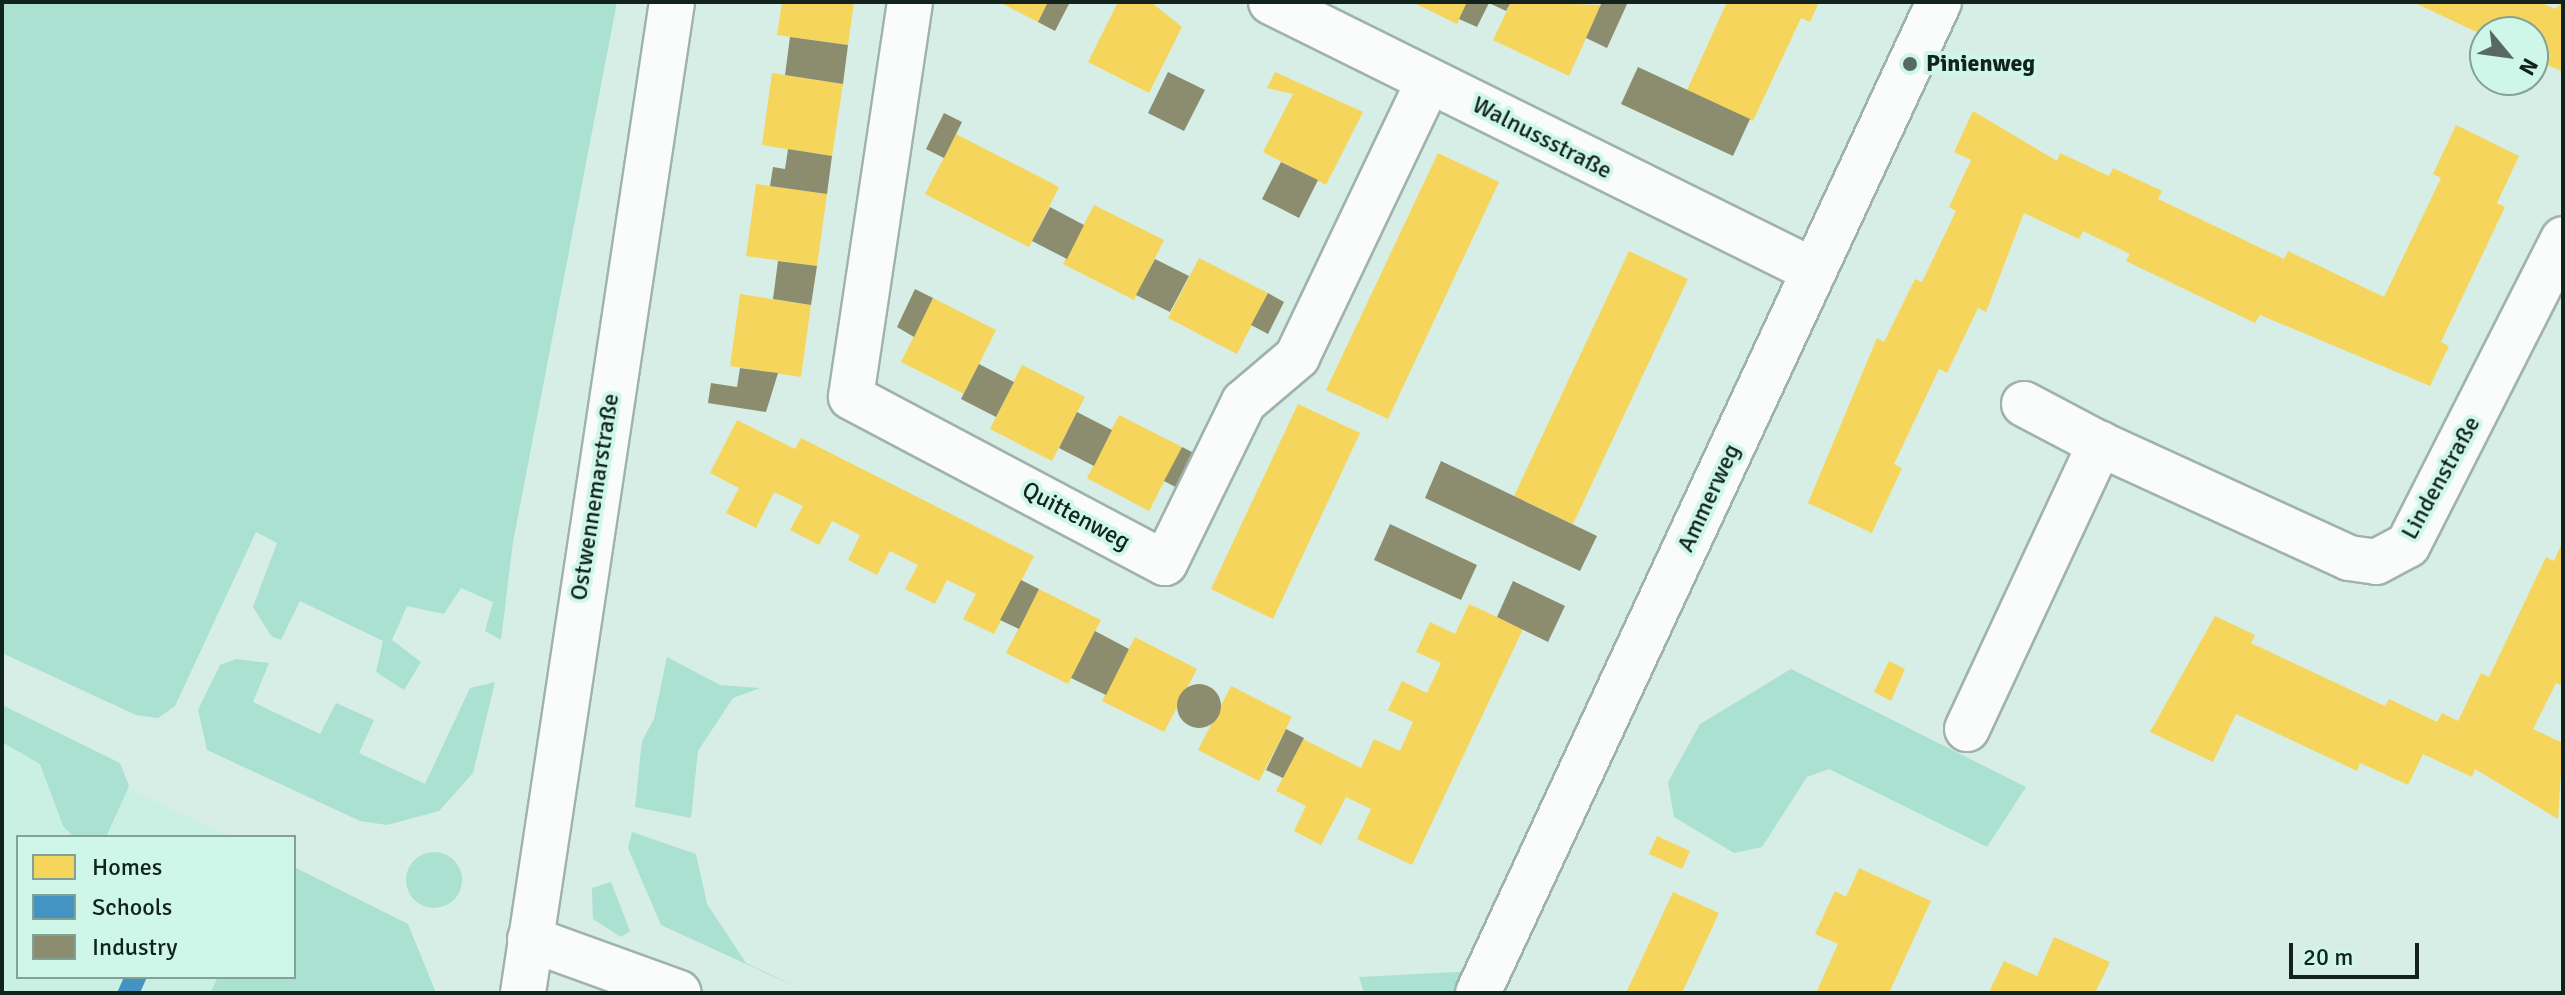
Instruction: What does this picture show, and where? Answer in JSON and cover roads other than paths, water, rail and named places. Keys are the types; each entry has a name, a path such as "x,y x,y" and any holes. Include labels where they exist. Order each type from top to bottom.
{"street":[{"name":"Ostwennemarstraße","path":"523,993 672,2"},
{"name":"Quittenweg","path":"910,2 851,397 1165,563 1244,402 1297,357 1428,82"},
{"name":"Walnussstraße","path":"1271,2 1320,14 1428,82 1814,271"},
{"name":"Ammerweg","path":"1478,993 1939,2"},
{"name":"Lindenstraße","path":"2024,404 2100,444 2335,552 2376,562 2408,545 2563,239"},
{"path":"1967,729 2100,444"},
{"path":"530,939 661,985"}],"place":[{"name":"Pinienweg","path":"1910,64"}]}
